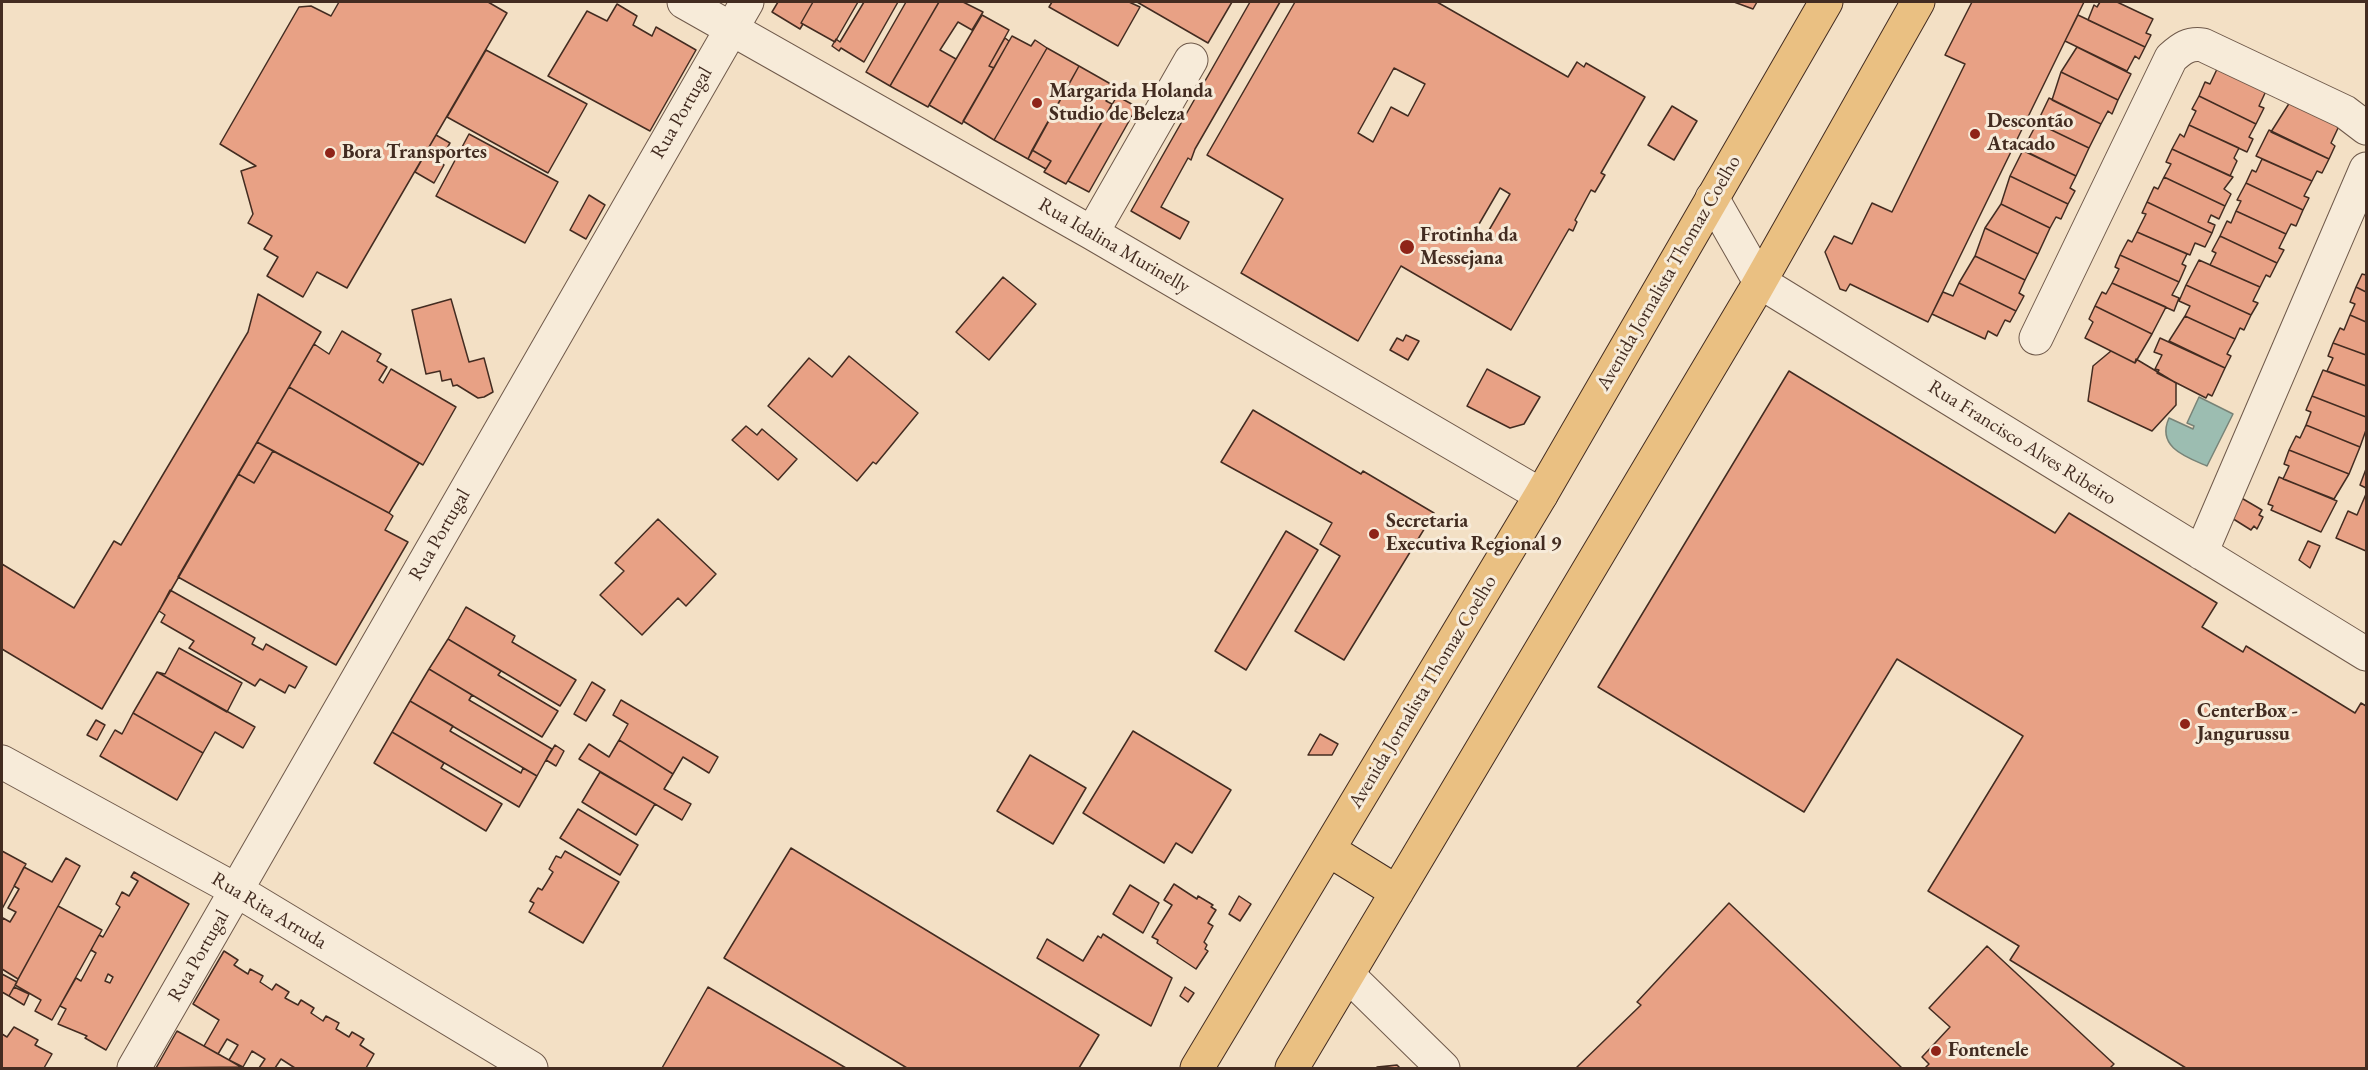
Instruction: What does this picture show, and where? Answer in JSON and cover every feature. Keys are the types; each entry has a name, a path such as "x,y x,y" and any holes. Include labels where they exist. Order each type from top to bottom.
{"main road":[{"name":"Avenida Jornalista Thomaz Coelho","path":"1197,1068 1541,495 1826,2"},
{"path":"1292,1068 1760,282 1918,2"},
{"path":"1329,850 1397,892"}],"street":[{"name":"Rua Idalina Murinelly","path":"684,2 739,15 1092,233 1541,495"},
{"name":"Rua Portugal","path":"134,1068 739,15"},
{"path":"2036,338 2171,58 2182,47 2193,44 2203,45 2345,112 2367,128"},
{"path":"1092,233 1191,60"},
{"path":"2201,553 2367,169"},
{"name":"Rua Francisco Alves Ribeiro","path":"1712,198 1760,282 2367,654"},
{"name":"Rua Rita Arruda","path":"2,762 236,890 531,1068"},
{"path":"1347,975 1443,1068"}],"water":[{"path":"2199,397 2233,414 2207,466 2175,450 2166,436 2169,418 2193,429 2194,426 2187,423"}],"building":[{"name":"Bora Transportes","path":"339,2 488,2 507,13 347,288 317,272 303,297 267,276 278,257 264,249 272,236 248,223 253,214 241,171 256,166 220,144 299,7 311,6 331,16"},
{"path":"778,2 813,2 800,29 772,12"},
{"path":"813,2 858,2 835,42 801,23"},
{"path":"864,2 898,2 864,62 841,48 839,51 832,46 836,39 840,42"},
{"path":"906,2 939,2 890,86 866,72"},
{"path":"939,2 963,2 983,12 972,30 958,22 940,50 956,59 928,107 890,86"},
{"path":"1052,2 1129,2 1140,7 1118,46 1049,7"},
{"path":"1137,2 1232,2 1208,43"},
{"path":"1250,2 1280,2 1195,149 1191,160 1188,158 1161,207 1189,222 1180,239 1131,211"},
{"path":"1295,2 1437,2 1568,77 1577,62 1584,67 1586,63 1645,97 1601,173 1605,175 1595,192 1591,190 1575,220 1577,222 1573,231 1569,229 1511,330 1401,266 1358,341 1241,273 1283,199 1207,155","holes":["1394,68 1425,84 1408,116 1391,107 1373,142 1358,133","1500,188 1510,194 1485,237 1475,231"]},
{"path":"1734,2 1757,2 1753,9"},
{"name":"Descontão Atacado","path":"1972,2 2084,2 1928,322 1850,284 1846,291 1840,289 1825,252 1834,236 1852,244 1872,203 1892,212 1965,64 1945,55"},
{"path":"2100,2 2117,2 2153,19 2146,33 2151,35 2145,47 2088,20 2094,5 2097,7"},
{"path":"617,4 637,16 633,25 652,36 656,27 696,50 650,131 548,76 587,11 607,21"},
{"path":"982,15 1009,30 989,66 994,68 962,124 929,105"},
{"path":"2078,15 2145,47 2139,59 2135,56 2127,71 2065,41"},
{"path":"1012,36 1031,46 1035,40 1047,48 994,140 963,121"},
{"path":"1005,38 1009,41 994,68 989,66"},
{"path":"2077,47 2131,74 2118,100 2061,72"},
{"name":"Margarida Holanda Studio de Beleza","path":"1047,48 1079,66 1028,159 994,140"},
{"path":"486,50 587,104 548,173 447,117"},
{"path":"1079,66 1116,87 1106,101 1112,104 1066,184 1044,172 1051,161 1032,150"},
{"path":"2218,67 2266,91 2259,106 2264,108 2256,124 2199,96 2205,82 2210,84"},
{"path":"2061,72 2118,100 2112,114 2108,111 2101,124 2052,100"},
{"path":"1117,96 1137,107 1089,192 1068,181"},
{"path":"2199,96 2256,124 2249,137 2253,139 2247,152 2189,125 2196,111 2192,109"},
{"path":"2049,98 2101,124 2089,148 2037,123"},
{"path":"2290,102 2339,126 2331,143 2335,146 2329,159 2271,132"},
{"path":"1672,106 1697,121 1674,160 1648,145"},
{"path":"2037,123 2089,148 2076,176 2026,152 2032,141 2028,140"},
{"path":"2189,125 2239,148 2234,158 2237,161 2230,176 2172,149 2180,134 2184,137"},
{"path":"2269,130 2329,159 2322,173 2317,171 2312,181 2256,156"},
{"path":"469,134 558,182 525,243 436,196"},
{"path":"436,135 450,143 439,162 444,165 434,183 415,172"},
{"path":"2172,149 2233,177 2224,189 2231,194 2225,206 2164,177 2171,164 2166,162"},
{"path":"1032,150 1051,161 1046,169 1028,159"},
{"path":"2023,150 2076,176 2070,188 2075,191 2068,204 2010,176"},
{"path":"2262,159 2312,181 2304,196 2309,198 2303,210 2246,183 2252,170 2256,172"},
{"path":"2010,176 2068,204 2061,219 2056,217 2050,228 2001,204"},
{"path":"2164,177 2225,206 2219,219 2211,215 2208,222 2215,225 2212,233 2147,202 2154,187 2158,189"},
{"path":"2246,183 2303,210 2296,226 2291,224 2286,234 2236,211 2241,201 2237,200"},
{"path":"589,195 605,205 586,239 570,230"},
{"path":"2147,202 2212,233 2205,247 2195,243 2190,255 2137,232 2146,214 2142,213"},
{"path":"2001,204 2050,228 2038,254 1985,228"},
{"path":"2236,211 2286,234 2279,248 2284,250 2277,263 2220,236 2227,221 2231,223"},
{"path":"1985,228 2038,254 2025,280 1975,256"},
{"path":"2137,232 2187,254 2182,264 2186,266 2179,282 2120,255 2128,240 2132,242"},
{"path":"2220,236 2277,263 2270,277 2266,275 2260,287 2210,265 2216,253 2212,251"},
{"path":"2120,255 2179,282 2172,295 2179,298 2174,311 2112,283 2119,269 2115,267"},
{"path":"1975,256 2025,280 2019,293 2024,296 2016,311 1959,283"},
{"path":"2199,260 2260,287 2253,301 2258,303 2251,315 2186,285"},
{"path":"2362,274 2366,275 2366,292 2356,287"},
{"path":"1003,277 1036,304 989,360 956,332"},
{"path":"1959,283 2016,311 2010,322 2005,320 1997,336 1988,331 1985,339 1932,314 1943,292 1953,296"},
{"path":"2112,283 2166,307 2152,334 2095,306 2102,292 2106,294"},
{"path":"2186,285 2251,315 2244,330 2240,328 2235,339 2185,316 2190,306 2179,301"},
{"path":"2356,287 2366,292 2366,322 2350,315 2355,304 2350,302"},
{"path":"258,294 321,332 102,709 2,649 2,564 74,608 114,541 121,545 248,332"},
{"path":"451,299 469,362 484,358 493,392 484,397 478,398 457,385 453,386 451,379 442,381 440,371 426,374 412,310"},
{"path":"2095,306 2152,334 2135,363 2085,338 2093,322 2089,319"},
{"path":"2350,315 2366,322 2366,355 2333,343 2340,328 2344,330"},
{"path":"2185,316 2235,339 2227,354 2231,356 2225,368 2169,341"},
{"path":"342,331 381,354 377,361 387,367 379,380 383,383 391,369 456,407 423,465 289,387 314,344 329,354"},
{"path":"1406,335 1419,341 1408,360 1390,350 1397,338 1403,341"},
{"path":"2160,338 2225,368 2212,396 2208,394 2206,398 2157,373 2159,370 2155,369 2162,355 2154,352"},
{"path":"2333,343 2366,355 2366,386 2327,371 2333,358 2328,356"},
{"path":"2111,351 2135,363 2136,359 2176,383 2176,405 2152,431 2088,401 2093,366"},
{"path":"849,356 918,413 876,464 873,462 857,481 768,406 809,358 832,377"},
{"path":"1487,369 1540,397 1524,424 1510,428 1467,406"},
{"path":"2323,370 2366,386 2366,417 2312,396"},
{"name":"CenterBox - Jangurussu","path":"1789,371 2055,533 2069,513 2217,603 2202,627 2243,652 2246,646 2355,713 2361,703 2366,706 2366,1068 2186,1068 2010,960 2019,946 1928,891 2023,736 1897,659 1804,812 1598,687"},
{"path":"289,387 419,463 389,513 257,442"},
{"path":"2312,396 2366,417 2366,430 2360,447 2306,425 2311,412 2306,410"},
{"name":"Secretaria Executiva Regional 9","path":"1253,410 1361,474 1363,471 1434,513 1344,660 1295,631 1340,556 1320,544 1332,523 1221,462"},
{"path":"2306,425 2360,447 2349,474 2289,450 2296,436 2300,438"},
{"path":"746,426 757,435 762,429 797,459 778,480 732,440"},
{"path":"257,442 273,451 254,483 238,474"},
{"path":"2289,450 2349,474 2334,499 2283,479 2289,466 2284,464"},
{"path":"273,451 389,513 393,516 385,530 408,542 336,665 178,577 238,474 254,483"},
{"path":"2366,469 2366,488 2360,485"},
{"path":"2279,477 2337,501 2321,532 2271,510 2273,506 2268,504"},
{"path":"2366,494 2366,551 2336,538 2348,511 2357,515"},
{"path":"2238,496 2262,510 2259,515 2263,517 2257,529 2254,526 2251,530 2227,515"},
{"path":"658,519 716,574 686,606 678,598 642,635 600,595 624,571 615,563"},
{"path":"1286,531 1318,550 1246,670 1215,651"},
{"path":"2308,541 2320,546 2310,568 2299,560"},
{"path":"170,590 255,638 252,644 263,650 266,644 307,667 295,688 289,685 285,693 260,679 255,686 189,648 194,641 161,622 165,615 159,611"},
{"path":"466,607 515,636 512,642 576,680 560,706 448,639"},
{"path":"448,639 501,671 498,675 558,711 542,737 429,669"},
{"path":"179,648 242,683 227,712 157,672 165,674"},
{"path":"429,669 472,695 469,700 552,749 537,776 410,701"},
{"path":"157,672 255,727 243,748 215,732 203,753 133,713"},
{"path":"592,682 605,690 586,721 574,714"},
{"path":"621,700 718,757 709,773 683,757 673,774 619,740 628,724 613,715"},
{"path":"410,701 453,726 450,731 521,773 523,768 537,776 519,807 392,732"},
{"path":"133,713 203,753 177,800 100,756 115,730 122,734"},
{"path":"96,720 105,725 97,740 87,735"},
{"path":"1133,731 1231,790 1192,853 1176,843 1164,863 1083,813"},
{"path":"392,732 444,763 441,768 502,804 486,831 374,763"},
{"path":"1320,734 1338,744 1332,755 1308,755"},
{"path":"619,740 673,774 664,789 691,804 682,820 579,759 589,744 609,757"},
{"path":"555,745 564,751 556,766 546,760"},
{"path":"1030,755 1086,788 1053,844 997,811"},
{"path":"600,772 655,804 636,835 582,802"},
{"path":"578,809 638,845 620,875 560,838"},
{"path":"791,848 1099,1035 1079,1068 907,1068 724,958"},
{"path":"2,851 26,864 2,909"},
{"path":"565,851 619,882 583,943 529,912 534,903 530,901 538,888 542,890 553,872 549,869 556,856 561,858"},
{"path":"66,858 80,866 18,979 2,969 2,921 3,918 10,922 16,912 8,908 19,889 14,886 24,867 52,882"},
{"path":"134,872 189,904 106,1050 85,1038 87,1036 58,1024 66,1009 60,1006 76,978 81,981 96,953 91,950 99,935 103,937 120,907 116,904 122,892 129,896 138,881 131,877","holes":["108,974 113,977 110,983 105,981"]},
{"path":"1174,884 1197,899 1198,896 1213,905 1211,907 1216,910 1208,923 1213,926 1204,942 1207,945 1205,949 1208,951 1196,969 1157,943 1158,940 1152,937 1172,905 1164,900"},
{"path":"1130,885 1159,903 1143,933 1113,914"},
{"path":"1239,896 1251,904 1240,921 1229,914"},
{"path":"1729,903 1902,1068 1576,1068 1641,1005 1637,1002"},
{"path":"58,906 102,930 52,1020 35,1011 41,1000 15,985"},
{"path":"1103,934 1172,978 1151,1026 1037,958 1047,939 1083,961 1098,936 1101,938"},
{"path":"1987,946 2114,1064 2110,1068 1925,1068 1929,1064 1922,1057 1950,1027 1929,1008"},
{"path":"224,951 238,960 234,965 248,974 250,969 263,976 260,982 272,990 276,984 289,992 285,998 298,1005 301,1000 314,1008 311,1013 323,1021 326,1016 339,1023 336,1029 349,1037 352,1032 364,1039 360,1045 374,1054 366,1068 295,1068 281,1059 275,1068 259,1068 265,1059 252,1051 243,1067 229,1060 238,1045 227,1039 218,1054 204,1046 219,1020 193,1004"},
{"path":"2,974 17,982 9,996 2,992"},
{"path":"14,987 29,994 24,1005 9,996"},
{"path":"708,987 846,1068 662,1068"},
{"path":"1185,987 1194,993 1188,1002 1180,996"},
{"path":"14,1027 38,1040 35,1045 52,1054 44,1068 2,1068 2,1034 7,1037"},
{"path":"177,1031 229,1060 241,1067 156,1068"},
{"path":"1397,1065 1400,1068 1377,1067"}],"place":[{"name":"Margarida Holanda Studio de Beleza","path":"1037,103"},
{"name":"Descontão Atacado","path":"1975,134"},
{"name":"Bora Transportes","path":"330,153"},
{"name":"Frotinha da Messejana","path":"1407,247"},
{"name":"Secretaria Executiva Regional 9","path":"1374,534"},
{"name":"CenterBox - Jangurussu","path":"2185,724"},
{"name":"Fontenele","path":"1936,1051"}]}
